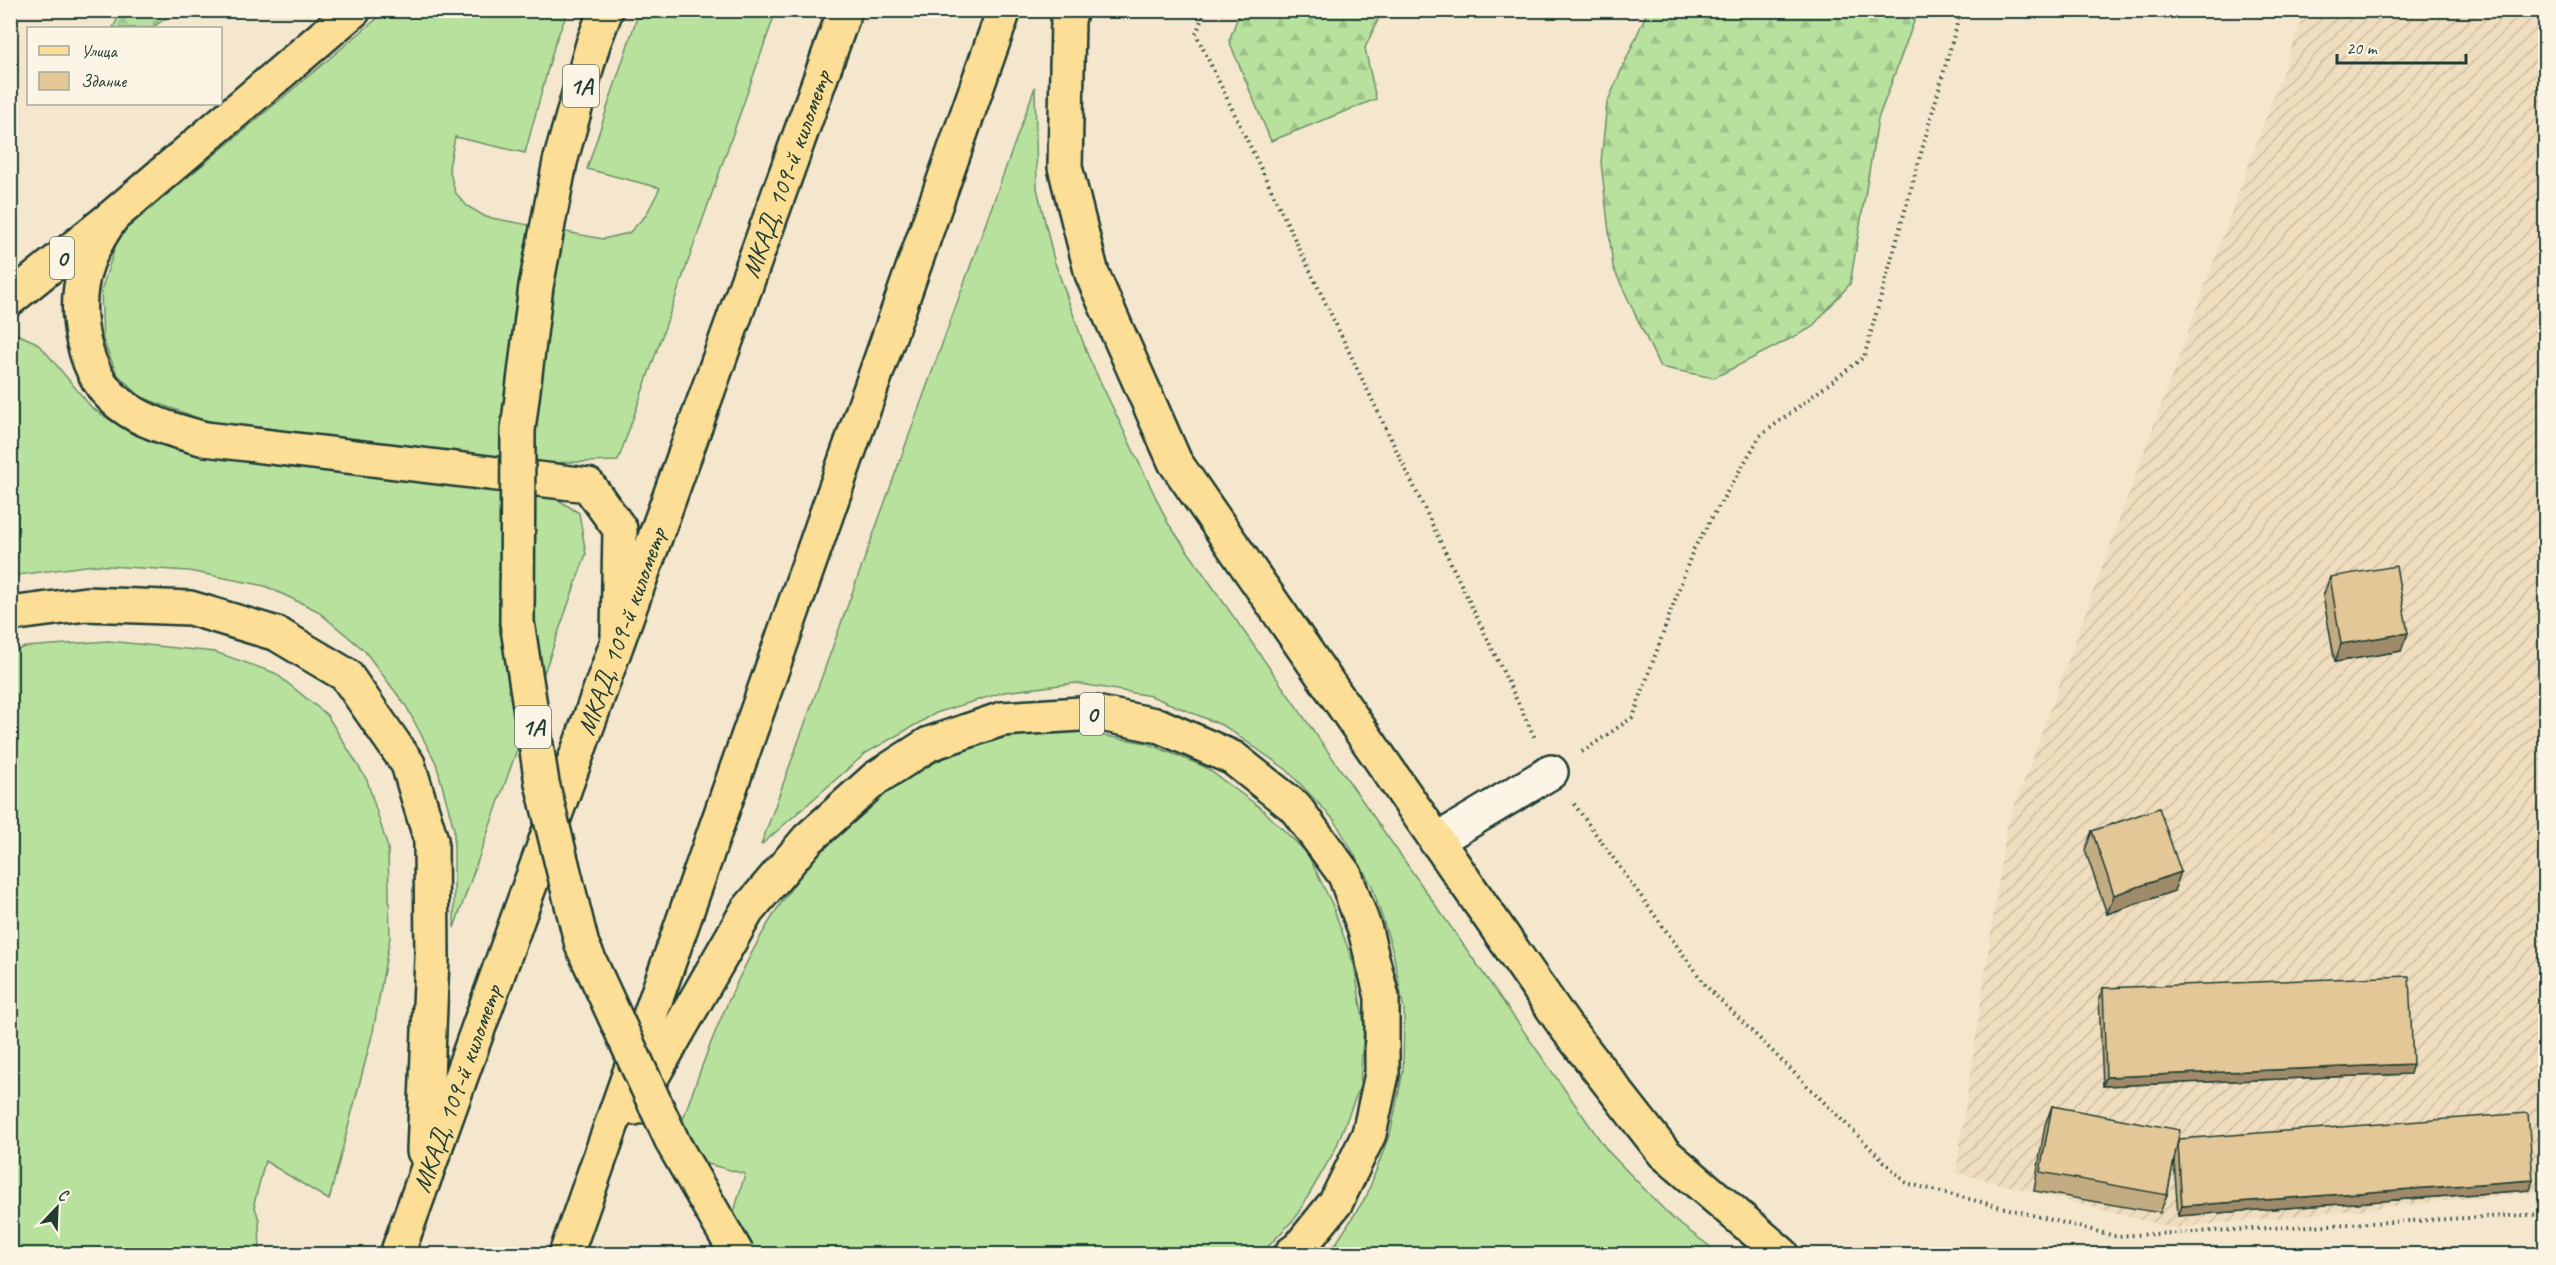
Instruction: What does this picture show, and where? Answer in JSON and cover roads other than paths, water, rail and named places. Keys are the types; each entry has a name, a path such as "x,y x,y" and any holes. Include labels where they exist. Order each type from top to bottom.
{"main road":[{"name":"0","path":"10,299 113,216 354,10"},
{"name":"1A","path":"606,10 593,44 560,162 536,286 518,430 517,622 542,783 582,945 674,1145 737,1254"},
{"name":"МКАД, 109-й километр","path":"402,1243 845,10"},
{"path":"566,1254 1004,10"},
{"path":"1071,10 1068,20 1065,167 1092,274 1175,462 1565,1026 1664,1153 1782,1254"},
{"path":"113,216 96,241 84,270 81,296 82,334 91,366 102,388 120,405 144,419 174,431 205,439 588,485 620,529 617,645"},
{"path":"10,614 86,604 190,608 277,634 346,675 408,764 431,840 432,958 422,1184"},
{"name":"0","path":"594,1177 747,911 808,839 876,778 929,744 1002,719 1096,713 1160,726 1233,758 1295,807 1345,875 1365,930 1382,998 1382,1074 1369,1134 1336,1202 1299,1248 1291,1254"}],"lane":[{"path":"1436,840 1551,772"}]}
